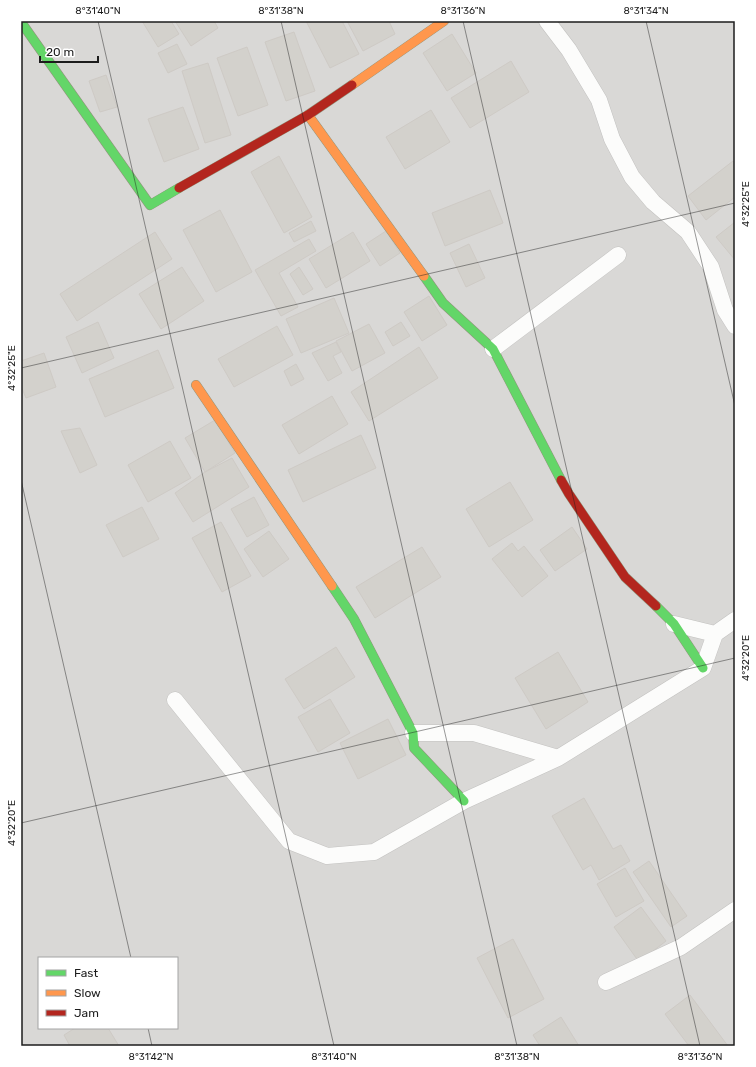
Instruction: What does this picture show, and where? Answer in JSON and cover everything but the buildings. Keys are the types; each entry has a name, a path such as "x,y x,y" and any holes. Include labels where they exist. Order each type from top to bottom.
{"street":[{"path":"21,22 150,205 308,115 444,21"},
{"path":"547,21 568,50 599,100 612,139 632,178 652,202 688,232 711,267 725,310 735,326"},
{"path":"308,115 443,303 493,349 574,500 625,577 674,624 703,668"},
{"path":"493,349 618,255"},
{"path":"196,385 354,619 413,733 414,748 464,802"},
{"path":"175,700 289,841 327,856 374,852 464,802 558,758 703,668 715,634 735,620"},
{"path":"674,624 715,634"},
{"path":"413,733 474,733 558,758"},
{"path":"606,982 681,946 735,910"}],"shaded area":[{"path":"21,21 735,21 735,1046 21,1046"}],"traffic: fast":[{"path":"21,22 150,205 179,188"},
{"path":"424,276 443,303 493,349 561,480"},
{"path":"332,586 354,619 413,733 414,748 464,801"},
{"path":"656,606 674,624 703,668"}],"traffic: slow":[{"path":"352,85 444,21"},
{"path":"308,115 424,276"},
{"path":"196,385 332,586"}],"traffic: jam":[{"path":"179,188 308,115 352,85"},
{"path":"561,480 625,577 656,606"}]}
